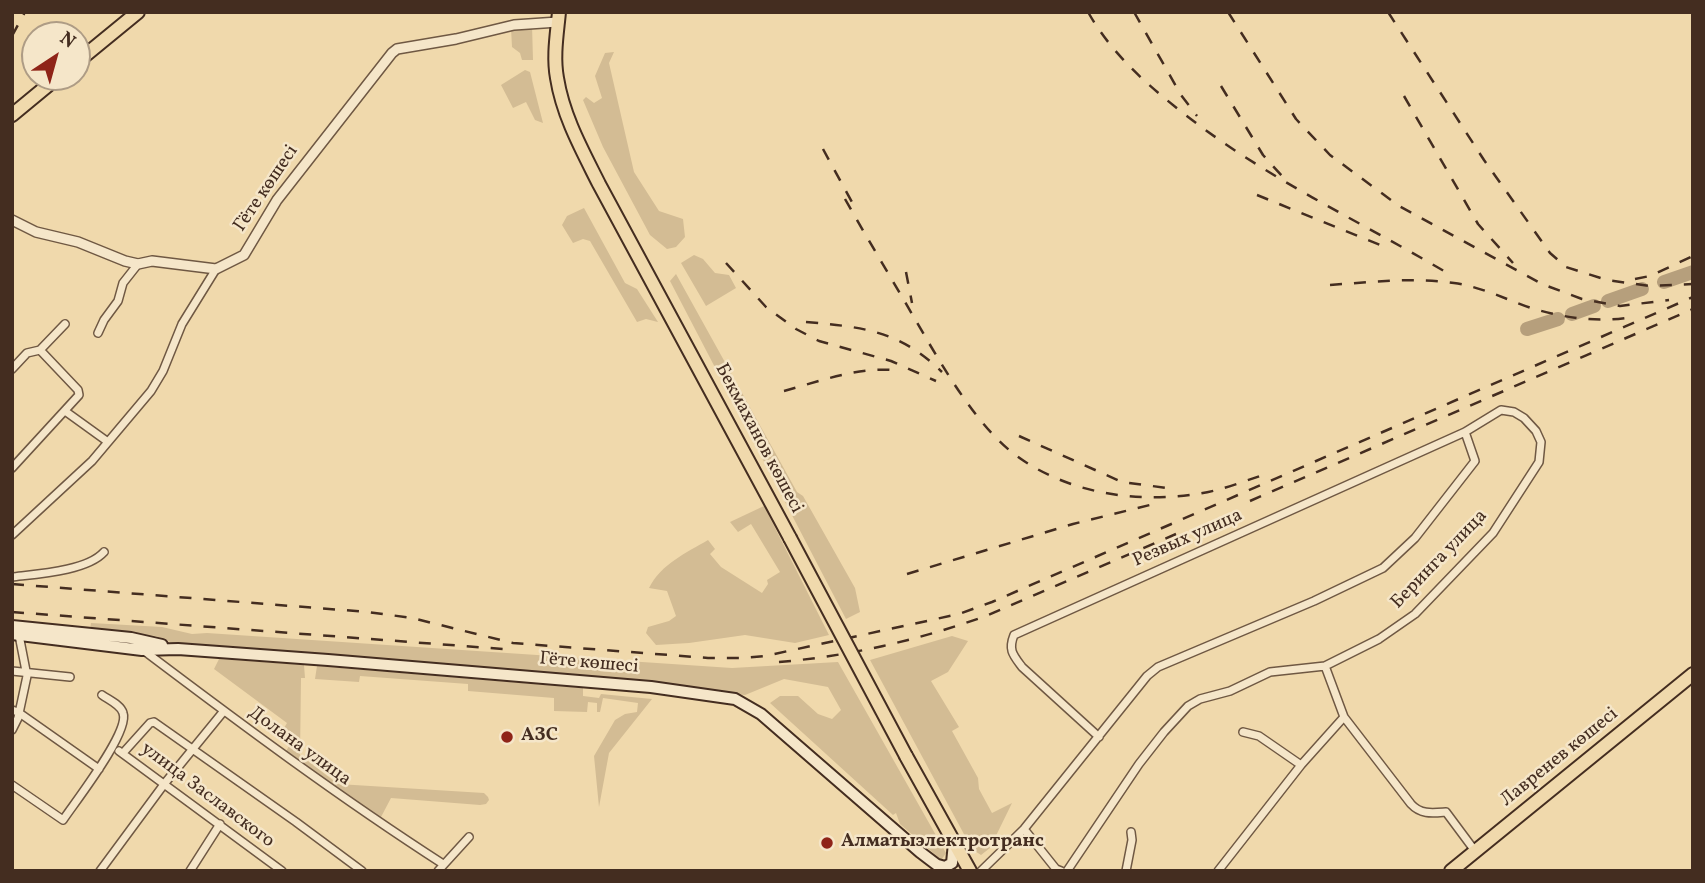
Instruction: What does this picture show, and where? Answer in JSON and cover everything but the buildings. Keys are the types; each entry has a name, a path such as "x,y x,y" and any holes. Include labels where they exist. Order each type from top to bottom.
{"main road":[{"path":"91,51 138,12"},
{"name":"Бекмаханов көшесі","path":"559,17 555,47 556,77 571,127 598,184 970,871"},
{"path":"12,115 41,91"},
{"name":"Гёте көшесі","path":"15,632 131,638 178,649"},
{"name":"Гёте көшесі","path":"15,632 142,650 178,649 650,687 735,699 761,714 941,868"},
{"name":"Лавренев көшесі","path":"1451,871 1693,674"},
{"path":"941,868 952,863 954,843"}],"street":[{"name":"Гёте көшесі","path":"12,535 92,461 151,391 163,371 182,324 216,270 244,256 277,200 392,52 559,17"},
{"path":"12,220 36,232 78,242 138,264 152,261 216,270"},
{"path":"98,333 118,301 123,283 138,264"},
{"path":"12,369 27,353 40,350 65,324"},
{"path":"12,468 79,395 78,390 40,350"},
{"name":"Резвых улица","path":"1099,737 1022,667 1012,654 1010,645 1014,635 1465,432 1501,410"},
{"name":"Беринга улица","path":"1067,871 1139,764 1188,706 1200,699 1230,691 1270,672 1325,666 1379,639 1415,614 1493,533 1539,462 1541,442 1536,431 1524,418 1514,412 1501,410"},
{"path":"65,411 108,442"},
{"name":"Беринга улица","path":"981,871 1024,829 1147,676 1158,667 1314,601 1391,562 1415,538 1475,461 1465,432"},
{"path":"12,577 85,565 98,559 104,552"},
{"path":"12,730 27,673 15,632"},
{"name":"Долана улица","path":"142,650 371,818 443,864"},
{"path":"1325,666 1343,718 1417,810 1446,813 1475,851"},
{"path":"12,671 70,677"},
{"path":"12,785 63,820 100,769 113,747 124,719 123,712 102,695"},
{"path":"15,711 100,769"},
{"path":"100,871 165,783 223,712"},
{"path":"1218,871 1301,765 1343,718"},
{"path":"123,753 152,722 296,821 362,871"},
{"path":"1243,732 1259,736 1301,765"},
{"name":"улица Заславского","path":"113,747 220,824 276,869"},
{"path":"190,871 220,824"},
{"path":"1024,829 1055,869 1061,871"},
{"path":"1126,871 1131,832"},
{"path":"438,871 469,837"}],"shaded area":[{"path":"532,25 533,60 522,60 520,53 512,47 511,28"},
{"path":"614,52 609,63 634,172 659,211 683,219 685,237 676,247 667,249 650,235 603,147 583,100 586,97 594,103 602,98 595,76 605,53"},
{"path":"525,70 530,72 543,123 535,120 526,102 513,108 501,85"},
{"path":"584,208 625,283 637,289 658,322 646,319 637,322 590,241 583,239 573,243 562,225 567,216"},
{"path":"694,255 703,259 715,273 729,275 736,288 706,306 681,263"},
{"path":"676,274 797,492 803,496 855,588 860,612 846,619 670,281"},
{"path":"764,506 829,635 795,643 745,635 656,645 646,633 648,627 676,616 667,591 649,588 660,572 691,550 708,540 715,549 710,554 721,567 762,593 768,584 767,580 780,572 751,524 738,532 730,522"},
{"path":"91,623 162,627 192,634 732,668 838,662 946,853 942,859 939,858 900,824 896,813 893,815 770,703 780,696 798,696 818,714 832,719 841,710 828,687 784,679 745,695 175,644 156,636 90,630"},
{"path":"952,636 968,641 948,672 931,681 959,727 952,731 978,778 979,789 992,813 1012,803 990,848 981,855 972,849 870,660"},
{"path":"219,659 304,665 305,678 301,678 300,755 338,784 484,793 489,800 480,805 391,798 381,817 367,817 291,764 285,753 292,741 281,733 287,723 214,669"},
{"path":"317,666 583,688 583,696 599,698 601,694 652,699 609,753 599,807 594,756 615,720 625,714 637,712 638,703 603,698 600,712 597,712 597,703 588,702 587,712 554,711 554,698 468,691 468,684 360,676 359,682 315,679"}],"waterway":[{"path":"1664,282 1693,272"},
{"path":"1608,301 1642,289"},
{"path":"1572,314 1594,306"},
{"path":"1527,329 1558,319"}],"railway":[{"path":"12,36 25,12"},
{"path":"1088,12 1130,67 1169,102 1215,137 1280,179 1449,274"},
{"path":"1134,12 1181,95 1197,116"},
{"path":"1228,12 1296,119 1330,155 1399,206 1542,284 1582,299 1620,306 1669,300"},
{"path":"1388,12 1484,160 1550,253 1566,267 1607,280 1650,286 1693,284"},
{"path":"1221,86 1263,155 1282,176"},
{"path":"1404,96 1478,224 1513,263"},
{"path":"823,149 853,204"},
{"path":"1257,195 1390,249"},
{"path":"845,199 961,394 991,432 1024,461 1043,472 1085,488 1130,496 1175,497 1197,494 1222,489 1263,475"},
{"path":"1635,279 1650,276 1693,256"},
{"path":"726,263 766,307 796,329 819,341 891,361 936,381"},
{"path":"906,272 912,303"},
{"path":"1330,285 1439,281 1474,287 1531,308 1569,317 1607,320 1632,317"},
{"path":"12,584 368,612 412,618 513,643 708,658 765,656 959,614 992,602 1693,297"},
{"path":"1250,501 1693,309"},
{"path":"806,322 879,333 910,347 942,372"},
{"path":"784,391 857,372 901,371"},
{"path":"1019,436 1122,482 1167,488"},
{"path":"907,574 1073,524 1158,503"},
{"path":"779,662 858,651 961,625 1176,534"},
{"path":"12,612 503,649"}],"place":[{"name":"АЗС","path":"507,737"},
{"name":"Алматыэлектротранс","path":"827,843"}]}
